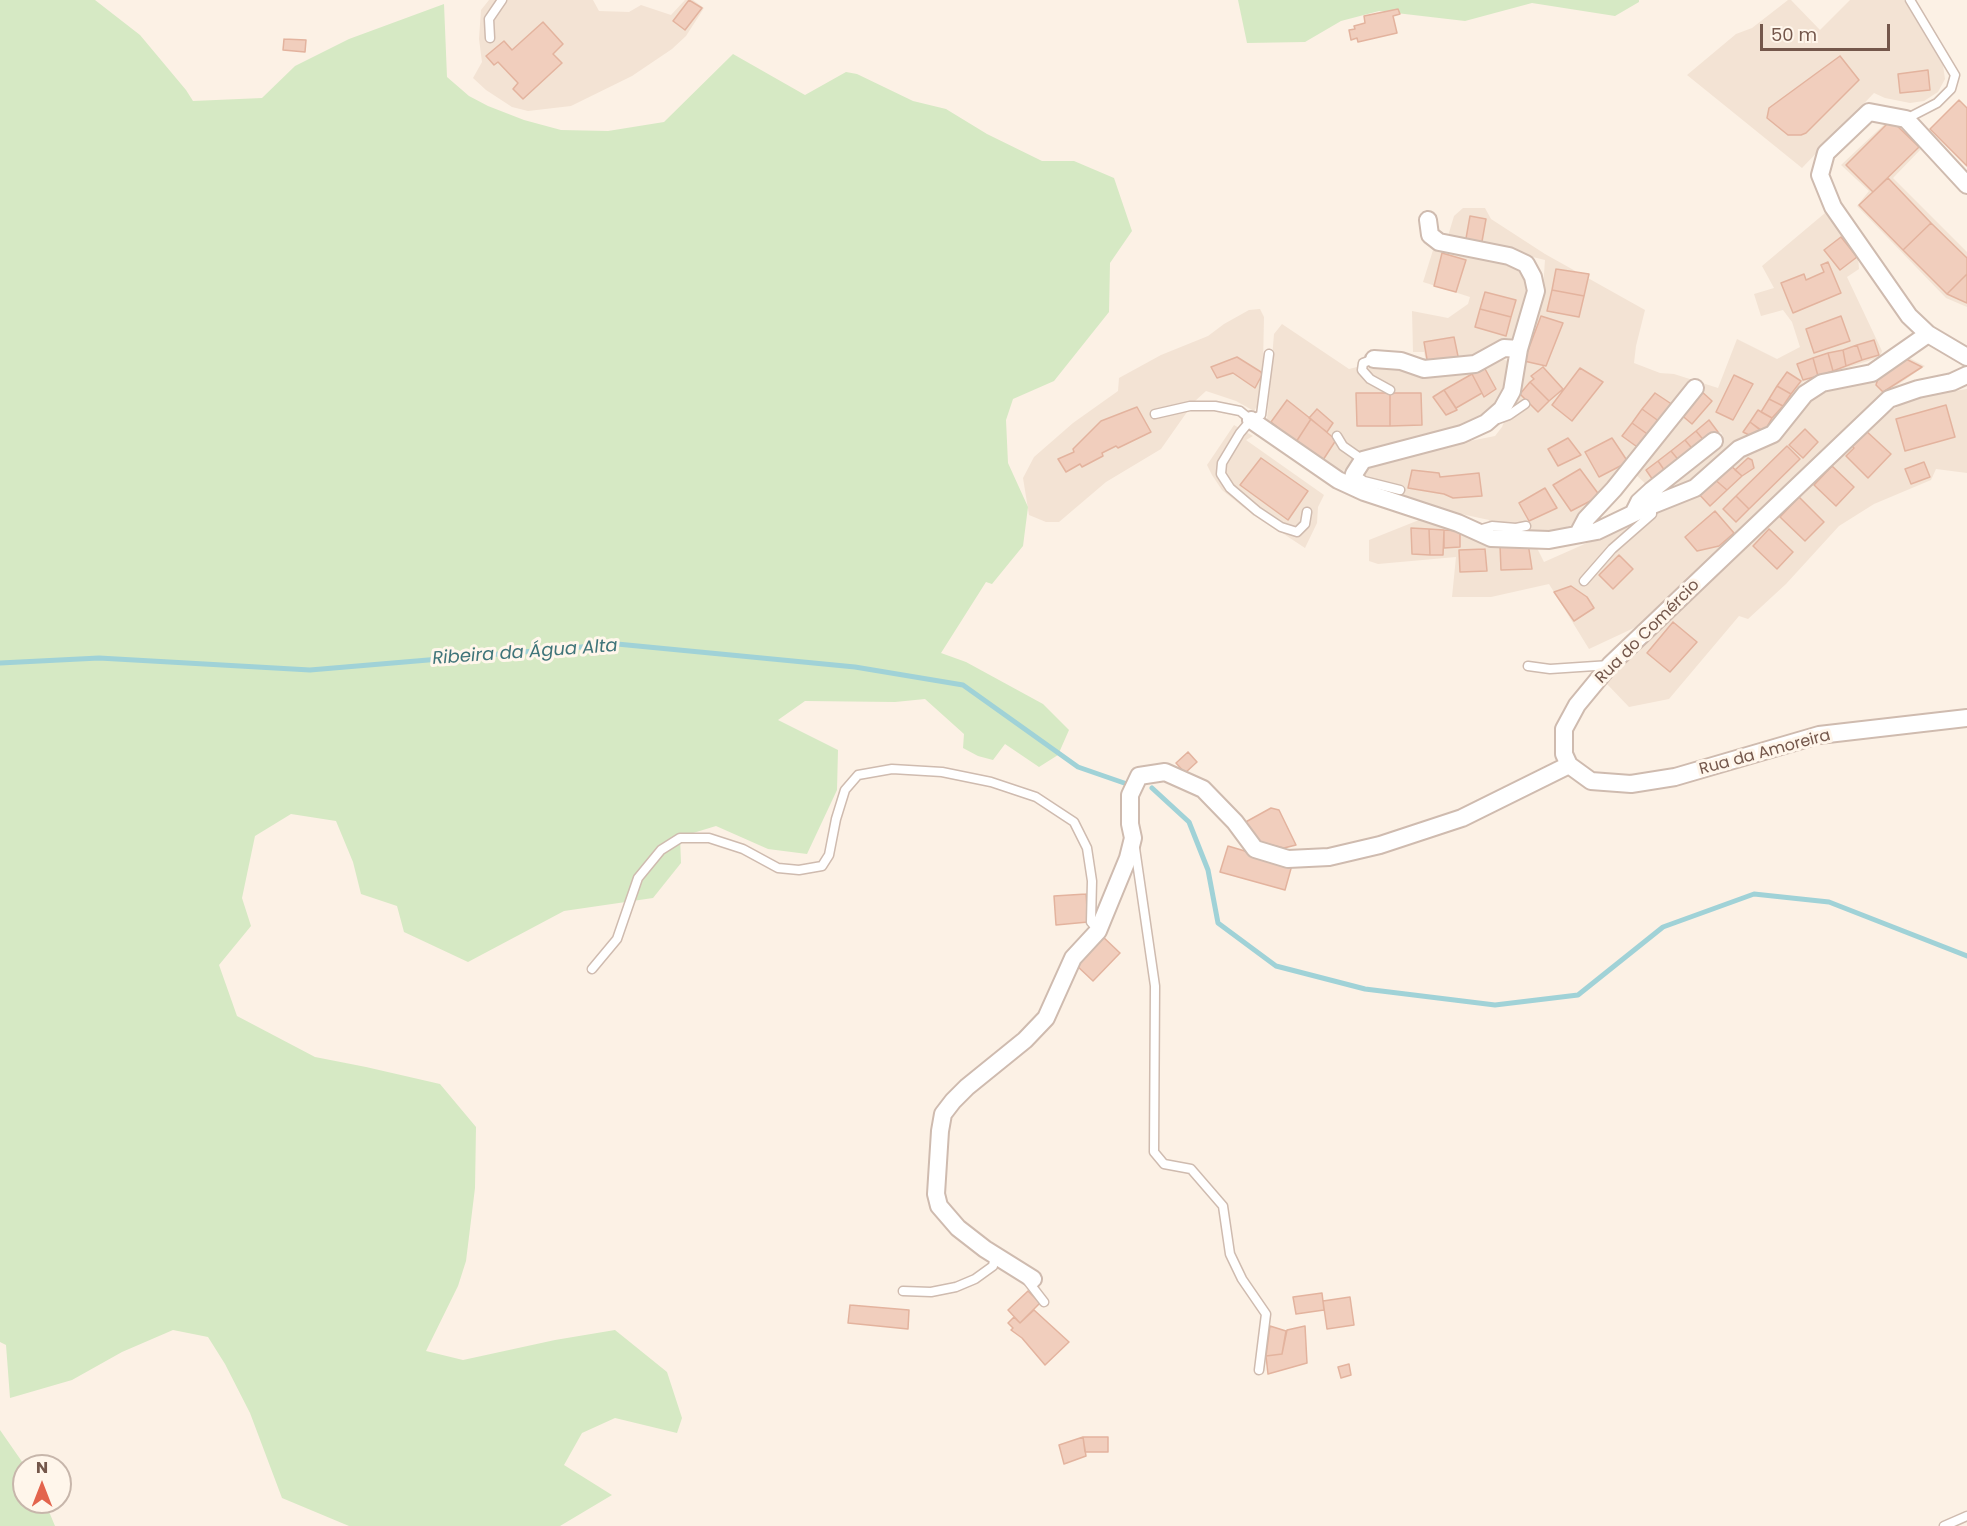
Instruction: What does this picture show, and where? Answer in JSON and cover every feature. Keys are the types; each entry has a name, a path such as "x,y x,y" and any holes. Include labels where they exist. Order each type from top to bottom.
{"street":[{"path":"1967,185 1906,119 1869,112 1826,153 1820,175 1833,207 1909,315 1928,334 1967,357"},
{"path":"1251,420 1338,480 1462,434 1486,423 1502,409 1512,391 1519,348 1536,291 1533,277 1526,264 1509,256 1439,242 1430,235 1428,220"},
{"path":"1356,474 1491,538 1549,540 1597,531 1695,488 1739,449 1773,434 1804,394 1822,383 1872,373 1928,334"},
{"path":"1374,359 1401,361 1424,369 1475,364 1504,348 1519,348"},
{"name":"Rua do Comércio","path":"1569,765 1564,754 1564,729 1577,705 1610,666 1889,399 1918,389 1952,382 1967,375"},
{"path":"1578,534 1586,519 1614,489 1695,388"},
{"path":"1634,513 1639,502 1652,490 1714,441"},
{"name":"Rua da Amoreira","path":"1569,765 1591,781 1631,784 1676,777 1819,735 1967,718"},
{"path":"1027,1276 958,1228 939,1206 936,1194 943,1114 968,1087 1025,1040 1046,1018 1073,958 1098,931 1128,858 1133,838 1130,824 1130,795 1139,776 1165,772 1203,789 1235,822 1255,849 1288,859 1329,857 1380,845 1462,818 1569,765"}],"lane":[{"path":"490,38 489,18 502,0"},
{"path":"1906,119 1937,103 1951,89 1955,75 1910,0"},
{"path":"1269,354 1261,415 1251,420 1222,463 1221,474 1230,488 1257,512 1281,527 1297,532 1305,524 1307,512"},
{"path":"1374,359 1364,363 1362,370 1370,380 1390,390"},
{"path":"1486,423 1509,415 1525,404"},
{"path":"1155,414 1191,406 1215,406 1240,411 1251,420"},
{"path":"1337,436 1356,474 1364,481 1400,490"},
{"path":"1584,581 1612,549 1652,514 1652,505"},
{"path":"1474,531 1492,526 1516,528 1526,526"},
{"path":"1528,666 1550,669 1610,666"},
{"path":"592,969 617,939 638,878 661,850 680,838 709,838 743,849 778,868 799,870 822,866 829,855 836,819 845,790 858,775 892,769 942,772 991,782 1035,797 1074,822 1087,848 1092,881 1091,922 1098,931"},
{"path":"1133,838 1155,986 1154,1152 1164,1164 1191,1169 1223,1206 1230,1254 1242,1279 1266,1314 1259,1370"},
{"path":"903,1291 931,1292 956,1287 975,1279 993,1266 995,1255"},
{"path":"1027,1276 1044,1302"},
{"path":"1944,1526 1967,1516"}],"shaded area":[{"path":"489,0 593,0 599,11 629,12 641,5 671,15 685,0 693,0 704,8 686,36 672,49 632,76 571,106 528,111 512,107 486,90 473,78 482,62 479,39 481,10"},
{"path":"1791,0 1820,30 1850,0 1904,0 1943,65 1945,79 1938,92 1924,101 1910,103 1885,98 1874,93 1802,168 1687,75 1736,34 1752,28"},
{"path":"1891,118 1922,148 1893,178 1967,252 1967,307 1946,298 1857,206 1869,191 1841,165"},
{"path":"1463,208 1485,208 1491,219 1545,254 1645,310 1634,363 1660,373 1674,374 1718,388 1737,339 1777,359 1800,347 1792,322 1783,310 1761,316 1754,294 1774,288 1762,266 1825,213 1858,256 1859,269 1847,277 1882,351 1880,357 1803,382 1763,435 1691,485 1655,500 1655,491 1723,436 1721,432 1651,489 1632,471 1574,525 1537,535 1488,534 1489,520 1392,499 1363,476 1370,465 1495,436 1502,427 1510,406 1543,288 1545,260 1448,236 1454,216"},
{"path":"1434,247 1474,258 1520,266 1531,291 1516,339 1505,338 1485,348 1479,356 1427,366 1424,352 1413,352 1412,311 1448,318 1468,304 1470,297 1423,282"},
{"path":"1260,309 1264,317 1263,364 1260,402 1254,411 1236,401 1206,391 1194,402 1161,449 1106,482 1059,522 1046,522 1029,515 1023,478 1034,457 1073,423 1118,391 1119,378 1161,355 1208,336 1249,310"},
{"path":"1282,324 1349,369 1373,363 1498,358 1511,362 1510,388 1495,410 1479,421 1364,452 1339,475 1267,419 1274,334"},
{"path":"1907,357 1925,366 1883,395 1636,627 1589,649 1549,584 1491,597 1452,597 1456,557 1378,564 1369,561 1369,540 1424,518 1467,532 1482,544 1535,544 1544,562 1694,494 1807,397"},
{"path":"1967,389 1967,473 1936,469 1931,480 1874,504 1839,526 1786,584 1748,619 1739,616 1669,699 1629,707 1607,684 1627,659 1713,579 1868,427 1910,398"},
{"path":"1234,425 1253,436 1246,440 1324,495 1318,507 1317,523 1305,548 1243,507 1222,490 1212,475 1207,465"}],"green space":[{"path":"0,0 95,0 140,35 193,101 262,98 295,66 349,39 444,4 447,77 469,96 488,106 524,120 561,130 608,131 664,122 733,54 805,95 846,72 857,74 913,101 946,109 987,134 1042,161 1074,161 1114,178 1132,231 1110,263 1109,312 1054,381 1013,399 1006,420 1008,463 1028,507 1023,546 992,584 986,582 941,653 966,662 1043,704 1069,730 1058,755 1039,767 1005,744 993,760 978,756 963,748 964,734 925,699 895,702 805,701 778,720 838,750 837,790 807,854 768,849 716,826 680,837 681,863 653,898 564,911 468,962 404,932 397,906 361,894 353,862 336,821 291,814 255,836 242,898 251,926 219,965 237,1016 315,1057 440,1084 476,1127 475,1188 466,1261 458,1286 426,1351 463,1360 555,1340 615,1330 667,1372 682,1418 677,1433 615,1418 582,1433 564,1465 612,1495 560,1526 349,1526 282,1498 250,1413 225,1364 208,1337 173,1330 122,1352 72,1380 10,1398 6,1345 0,1342"},
{"path":"1238,0 1639,0 1639,2 1615,16 1532,3 1465,21 1379,11 1341,21 1305,42 1247,43"},
{"path":"0,1430 17,1454 12,1454 12,1514 50,1514 55,1526 0,1526"}],"building":[{"path":"689,0 702,8 685,30 673,21"},
{"path":"1398,9 1400,14 1393,16 1397,33 1358,42 1357,38 1351,40 1349,30 1365,23 1364,16"},
{"path":"543,22 563,44 553,54 562,63 523,99 513,89 518,83 498,62 494,65 486,56 504,41 512,50"},
{"path":"284,39 306,40 305,52 283,50"},
{"path":"1840,56 1859,80 1806,133 1788,135 1767,118 1769,108"},
{"path":"1928,70 1930,90 1900,93 1898,74"},
{"path":"1959,100 1967,108 1967,166 1930,129"},
{"path":"1891,120 1919,147 1873,192 1846,165"},
{"path":"1888,178 1931,223 1903,250 1859,205"},
{"path":"1470,216 1486,219 1481,247 1465,244"},
{"path":"1931,223 1967,258 1967,274 1947,294 1903,250"},
{"path":"1841,237 1857,257 1840,270 1824,250"},
{"path":"1442,253 1466,260 1456,292 1434,286"},
{"path":"1828,262 1841,293 1793,313 1781,283 1804,274 1806,280 1824,272 1821,265"},
{"path":"1556,269 1589,274 1584,296 1552,290"},
{"path":"1967,274 1967,303 1947,294"},
{"path":"1552,290 1584,296 1579,317 1547,311"},
{"path":"1485,292 1516,300 1511,317 1480,309"},
{"path":"1480,309 1511,317 1506,336 1475,327"},
{"path":"1541,316 1563,323 1546,366 1524,361"},
{"path":"1841,316 1850,341 1814,353 1806,329"},
{"path":"1454,337 1459,361 1428,365 1424,342"},
{"path":"1874,340 1879,355 1862,360 1857,345"},
{"path":"1857,345 1862,360 1846,366 1843,350"},
{"path":"1843,350 1846,366 1833,371 1828,353"},
{"path":"1828,353 1833,371 1818,376 1813,358"},
{"path":"1237,357 1261,372 1262,375 1255,388 1233,373 1217,378 1211,367"},
{"path":"1813,358 1818,376 1803,380 1797,364"},
{"path":"1906,359 1922,367 1883,392 1876,385 1879,375"},
{"path":"1484,367 1496,389 1484,397 1472,374"},
{"path":"1543,367 1563,389 1549,401 1530,382 1534,379 1531,376"},
{"path":"1580,368 1603,382 1572,421 1552,405"},
{"path":"1787,372 1801,381 1791,394 1777,386"},
{"path":"1472,374 1482,393 1456,408 1444,390"},
{"path":"1734,375 1753,384 1733,420 1716,412"},
{"path":"1530,382 1549,401 1538,412 1520,394"},
{"path":"1777,386 1791,394 1783,406 1769,399"},
{"path":"1444,390 1457,410 1446,415 1433,397"},
{"path":"1700,390 1712,401 1692,424 1679,413"},
{"path":"1356,393 1390,393 1390,426 1357,426"},
{"path":"1390,393 1421,393 1422,425 1390,426"},
{"path":"1655,393 1673,405 1660,422 1642,409"},
{"path":"1769,399 1783,406 1772,418 1761,412"},
{"path":"1287,400 1311,419 1296,442 1271,422"},
{"path":"1946,405 1955,437 1905,451 1896,419"},
{"path":"1137,407 1151,432 1102,453 1103,456 1082,467 1080,464 1066,472 1058,459 1074,452 1073,449 1101,421"},
{"path":"1317,409 1333,423 1327,432 1309,418"},
{"path":"1642,409 1660,422 1650,436 1632,423"},
{"path":"1758,410 1772,418 1764,432 1750,422"},
{"path":"1311,419 1336,440 1323,460 1296,442"},
{"path":"1709,420 1718,432 1706,443 1696,431"},
{"path":"1750,422 1760,430 1753,437 1743,432"},
{"path":"1632,423 1650,436 1640,449 1622,436"},
{"path":"1805,429 1818,442 1803,458 1789,445"},
{"path":"1864,429 1891,454 1868,478 1846,456 1854,448 1850,444"},
{"path":"1696,431 1706,443 1695,452 1685,440"},
{"path":"1568,438 1581,455 1558,466 1548,449"},
{"path":"1612,438 1628,462 1599,477 1585,452"},
{"path":"1685,440 1695,452 1681,463 1671,451"},
{"path":"1787,446 1800,459 1749,509 1736,496"},
{"path":"1671,451 1681,463 1667,474 1658,461"},
{"path":"1261,458 1308,491 1288,520 1240,485"},
{"path":"1748,458 1752,460 1754,468 1742,476 1735,470"},
{"path":"1658,461 1667,474 1655,483 1646,470"},
{"path":"1924,462 1930,477 1911,484 1905,469"},
{"path":"1728,463 1742,476 1727,490 1713,478"},
{"path":"1832,466 1854,487 1836,506 1814,485"},
{"path":"1580,469 1600,496 1571,511 1553,485"},
{"path":"1412,470 1439,473 1440,477 1479,473 1482,496 1453,498 1444,494 1408,488"},
{"path":"1713,478 1727,490 1710,506 1697,492"},
{"path":"1545,488 1557,508 1529,521 1519,503"},
{"path":"1736,496 1749,509 1736,522 1723,509"},
{"path":"1799,497 1824,522 1805,541 1780,517"},
{"path":"1715,511 1734,533 1719,546 1697,551 1685,537"},
{"path":"1411,528 1429,529 1430,555 1412,554"},
{"path":"1429,529 1444,530 1443,555 1430,555"},
{"path":"1769,529 1793,552 1777,569 1753,546"},
{"path":"1444,530 1460,531 1460,547 1444,548"},
{"path":"1528,543 1532,569 1501,570 1500,545"},
{"path":"1485,549 1487,571 1460,572 1459,550"},
{"path":"1619,555 1633,569 1613,589 1599,575"},
{"path":"1571,586 1587,597 1594,608 1574,621 1554,592"},
{"path":"1673,622 1697,642 1670,672 1647,653"},
{"path":"1188,752 1197,762 1185,773 1176,763"},
{"path":"1271,808 1279,810 1296,845 1284,848 1251,840 1242,824"},
{"path":"1228,846 1292,865 1285,890 1220,872"},
{"path":"1086,894 1088,922 1056,925 1054,896"},
{"path":"1101,935 1120,953 1093,981 1075,964"},
{"path":"1028,1291 1040,1303 1020,1323 1008,1310"},
{"path":"1322,1293 1324,1310 1296,1314 1293,1297"},
{"path":"1350,1297 1354,1325 1327,1329 1323,1301"},
{"path":"850,1305 909,1310 908,1329 848,1323"},
{"path":"1034,1310 1069,1342 1045,1365 1022,1338 1011,1330 1013,1328 1008,1323 1014,1317 1020,1323"},
{"path":"1270,1326 1286,1331 1282,1354 1266,1356"},
{"path":"1305,1326 1307,1363 1268,1374 1266,1356 1282,1354 1287,1330"},
{"path":"1349,1364 1351,1375 1341,1378 1338,1367"},
{"path":"1083,1437 1086,1456 1064,1464 1059,1445"},
{"path":"1083,1437 1108,1437 1108,1452 1085,1452"}],"waterway":[{"name":"Ribeira da Água Alta","path":"0,663 99,658 310,670 617,644 855,667 963,685 1078,767 1127,784"},
{"name":"Ribeira da Água Alta","path":"1152,788 1189,822 1208,870 1218,923 1276,966 1365,989 1495,1005 1578,995 1663,927 1754,894 1829,902 1967,956"}]}
